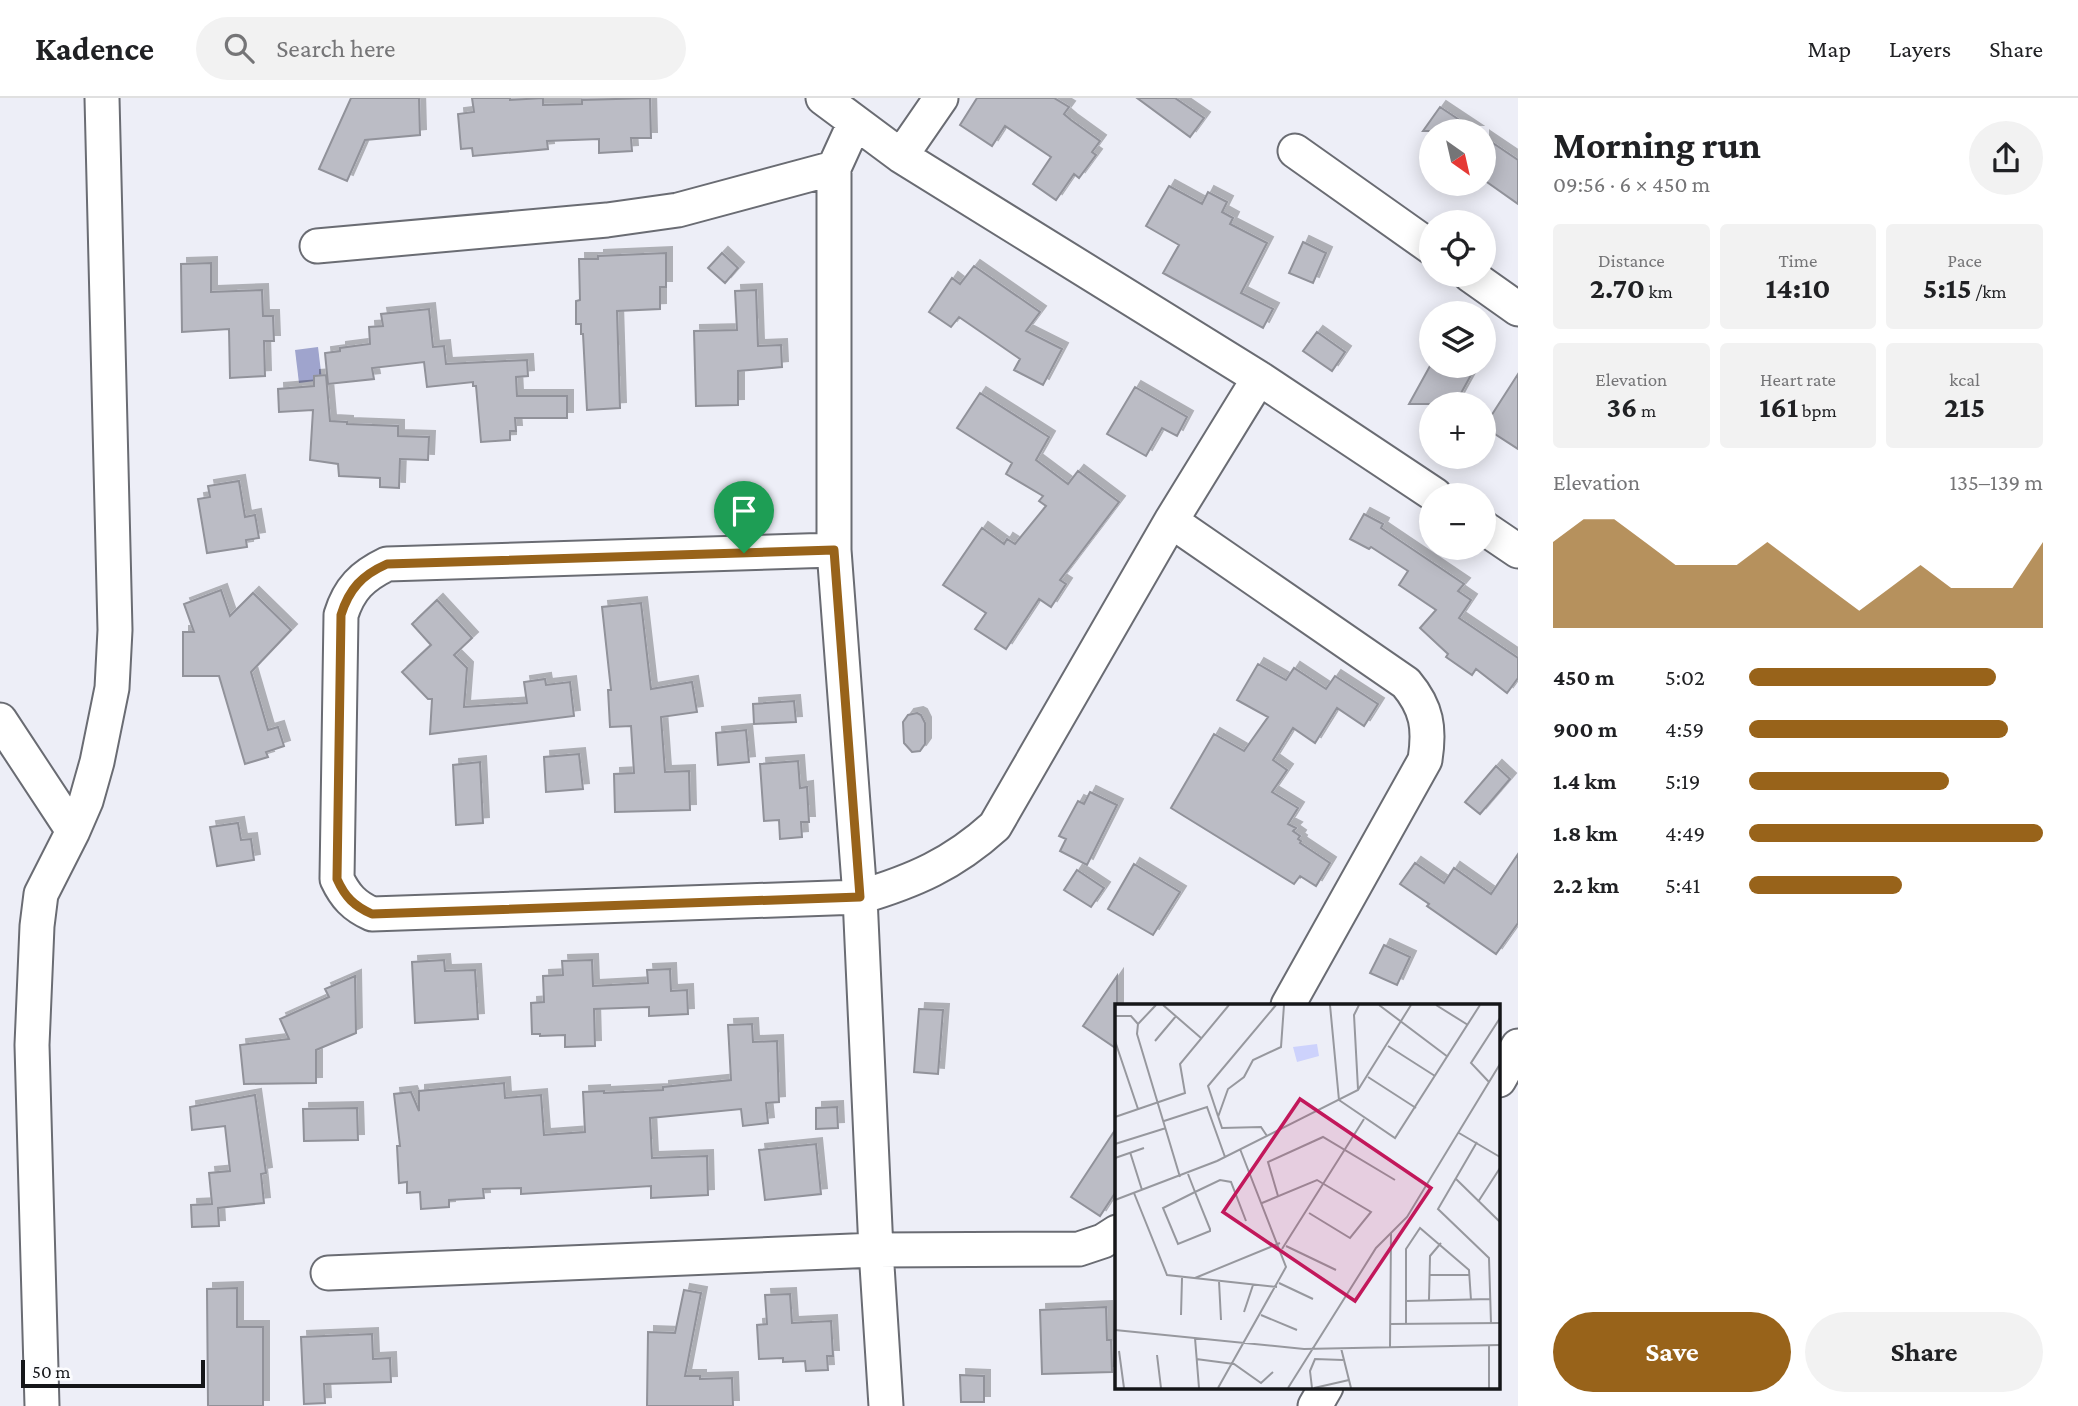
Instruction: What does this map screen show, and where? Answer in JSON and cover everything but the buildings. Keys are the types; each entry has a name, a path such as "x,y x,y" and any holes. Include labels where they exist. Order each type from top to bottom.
{"street":[{"path":"42,1406 32,1045 37,926 41,894 74,831 97,762 110,700 115,630 102,98"},
{"path":"823,98 901,156 1259,377 1419,484"},
{"path":"901,156 941,98"},
{"path":"855,122 834,168 834,550 860,897 886,1406"},
{"path":"1295,151 1419,239"},
{"path":"317,246 593,221 678,210 834,168"},
{"path":"1487,287 1518,309"},
{"path":"834,550 387,564 371,571 357,583 346,599 341,615 337,879 350,902 372,914 860,897 902,885 951,859 974,845 995,825 1171,521 1259,377"},
{"path":"1171,521 1406,683 1418,697 1425,716 1429,735 1425,760 1289,1004"},
{"path":"1496,536 1518,551"},
{"path":"0,720 74,831"},
{"path":"1500,1078 1518,1046"},
{"path":"328,1273 876,1250 1079,1249 1103,1241 1115,1233"},
{"path":"1315,1406 1325,1388"}],"water":[{"path":"318,347 322,380 299,383 295,350"}],"route":[{"path":"834,550 860,897 372,914 350,902 337,879 341,615 346,599 357,583 371,571 387,564 744,553 834,550"}]}
